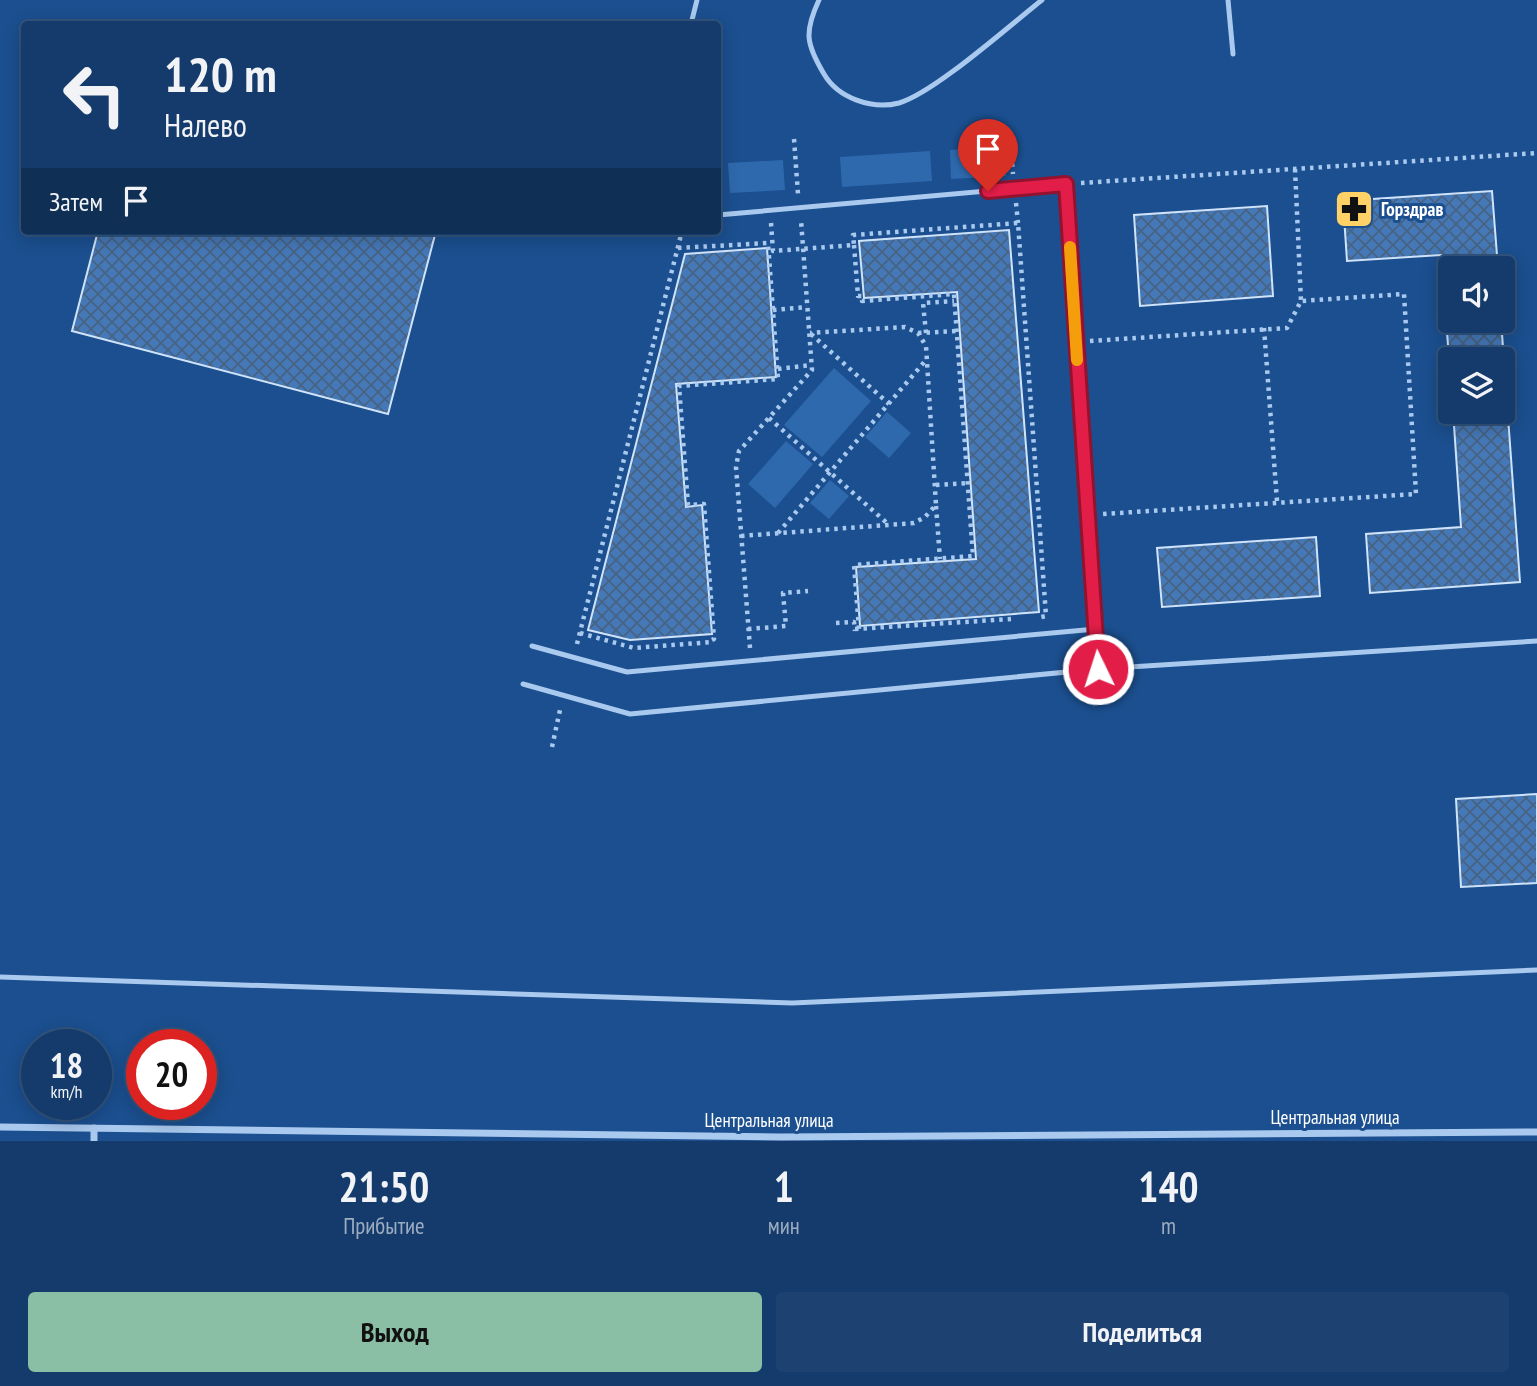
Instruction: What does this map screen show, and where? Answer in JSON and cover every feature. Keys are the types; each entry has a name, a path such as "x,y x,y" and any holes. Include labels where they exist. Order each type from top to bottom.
{"street":[{"name":"Центральная улица","path":"0,1127 256,1130 422,1137 781,1139 1537,1132"},
{"path":"94,1128 94,1141"},
{"path":"255,1141 256,1130"}],"lane":[{"path":"692,21 697,0"},
{"path":"819,0 808,23 810,50 830,85 859,103 898,103 926,89 1042,0"},
{"path":"1228,0 1233,54"},
{"path":"721,215 1066,184 1098,669"},
{"path":"532,646 627,672 1096,629"},
{"path":"523,684 630,715 1098,669 1537,641"},
{"path":"0,977 792,1003 1537,970"}],"path":[{"path":"750,662 736,467 739,451 812,370 794,139"},
{"path":"1066,184 1537,153"},
{"path":"1076,342 1287,328 1301,301 1296,169"},
{"path":"715,665 704,504 688,505 679,386 779,379 773,310 770,210"},
{"path":"856,652 854,565 973,556 954,294 862,301 862,296 858,296 853,234 1018,223 1046,616 1032,617"},
{"path":"574,658 681,235"},
{"path":"770,242 773,251 854,245"},
{"path":"678,248 770,242"},
{"path":"1088,515 1416,494 1404,295 1301,301"},
{"path":"926,333 923,303 954,301"},
{"path":"773,310 807,307"},
{"path":"810,333 905,327 918,333 957,331"},
{"path":"1264,328 1277,501"},
{"path":"810,333 889,404"},
{"path":"918,333 926,346 940,559"},
{"path":"778,533 927,359"},
{"path":"778,369 811,365"},
{"path":"769,418 888,524"},
{"path":"936,485 968,483"},
{"path":"741,536 914,523 936,505"},
{"path":"748,629 786,626 783,593 808,591"},
{"path":"857,629 1019,618"},
{"path":"836,623 854,622 857,629"},
{"path":"580,633 634,648 712,640"},
{"path":"552,747 564,695"}],"shaded area":[{"path":"1004,147 1006,176 951,179 950,150"},
{"path":"930,151 932,181 842,187 840,157"},
{"path":"783,160 785,190 730,193 728,163"},
{"path":"834,368 871,401 822,457 784,425"},
{"path":"887,412 911,433 889,458 865,437"},
{"path":"786,441 813,464 775,508 748,484"},
{"path":"830,480 849,496 829,519 810,503"}],"building":[{"path":"1492,191 1497,256 1441,255 1347,261 1343,201"},
{"path":"1267,206 1273,296 1140,306 1134,215"},
{"path":"1009,230 1039,612 860,626 856,567 976,559 957,292 864,298 859,241"},
{"path":"97,235 435,235 388,414 72,331"},
{"path":"767,248 776,377 676,384 686,507 702,505 712,634 630,640 588,630 685,254"},
{"path":"1447,333 1502,333 1503,347 1448,347"},
{"path":"1454,424 1509,424 1520,582 1370,593 1366,534 1461,527"},
{"path":"1316,537 1320,596 1162,607 1157,548"},
{"path":"1537,794 1537,883 1461,887 1456,799"}],"slow traffic":[{"path":"1070,247 1077,360"}],"place":[{"name":"Горздрав","path":"1354,209"}],"route":[{"path":"988,191 1066,184 1098,669"}]}
